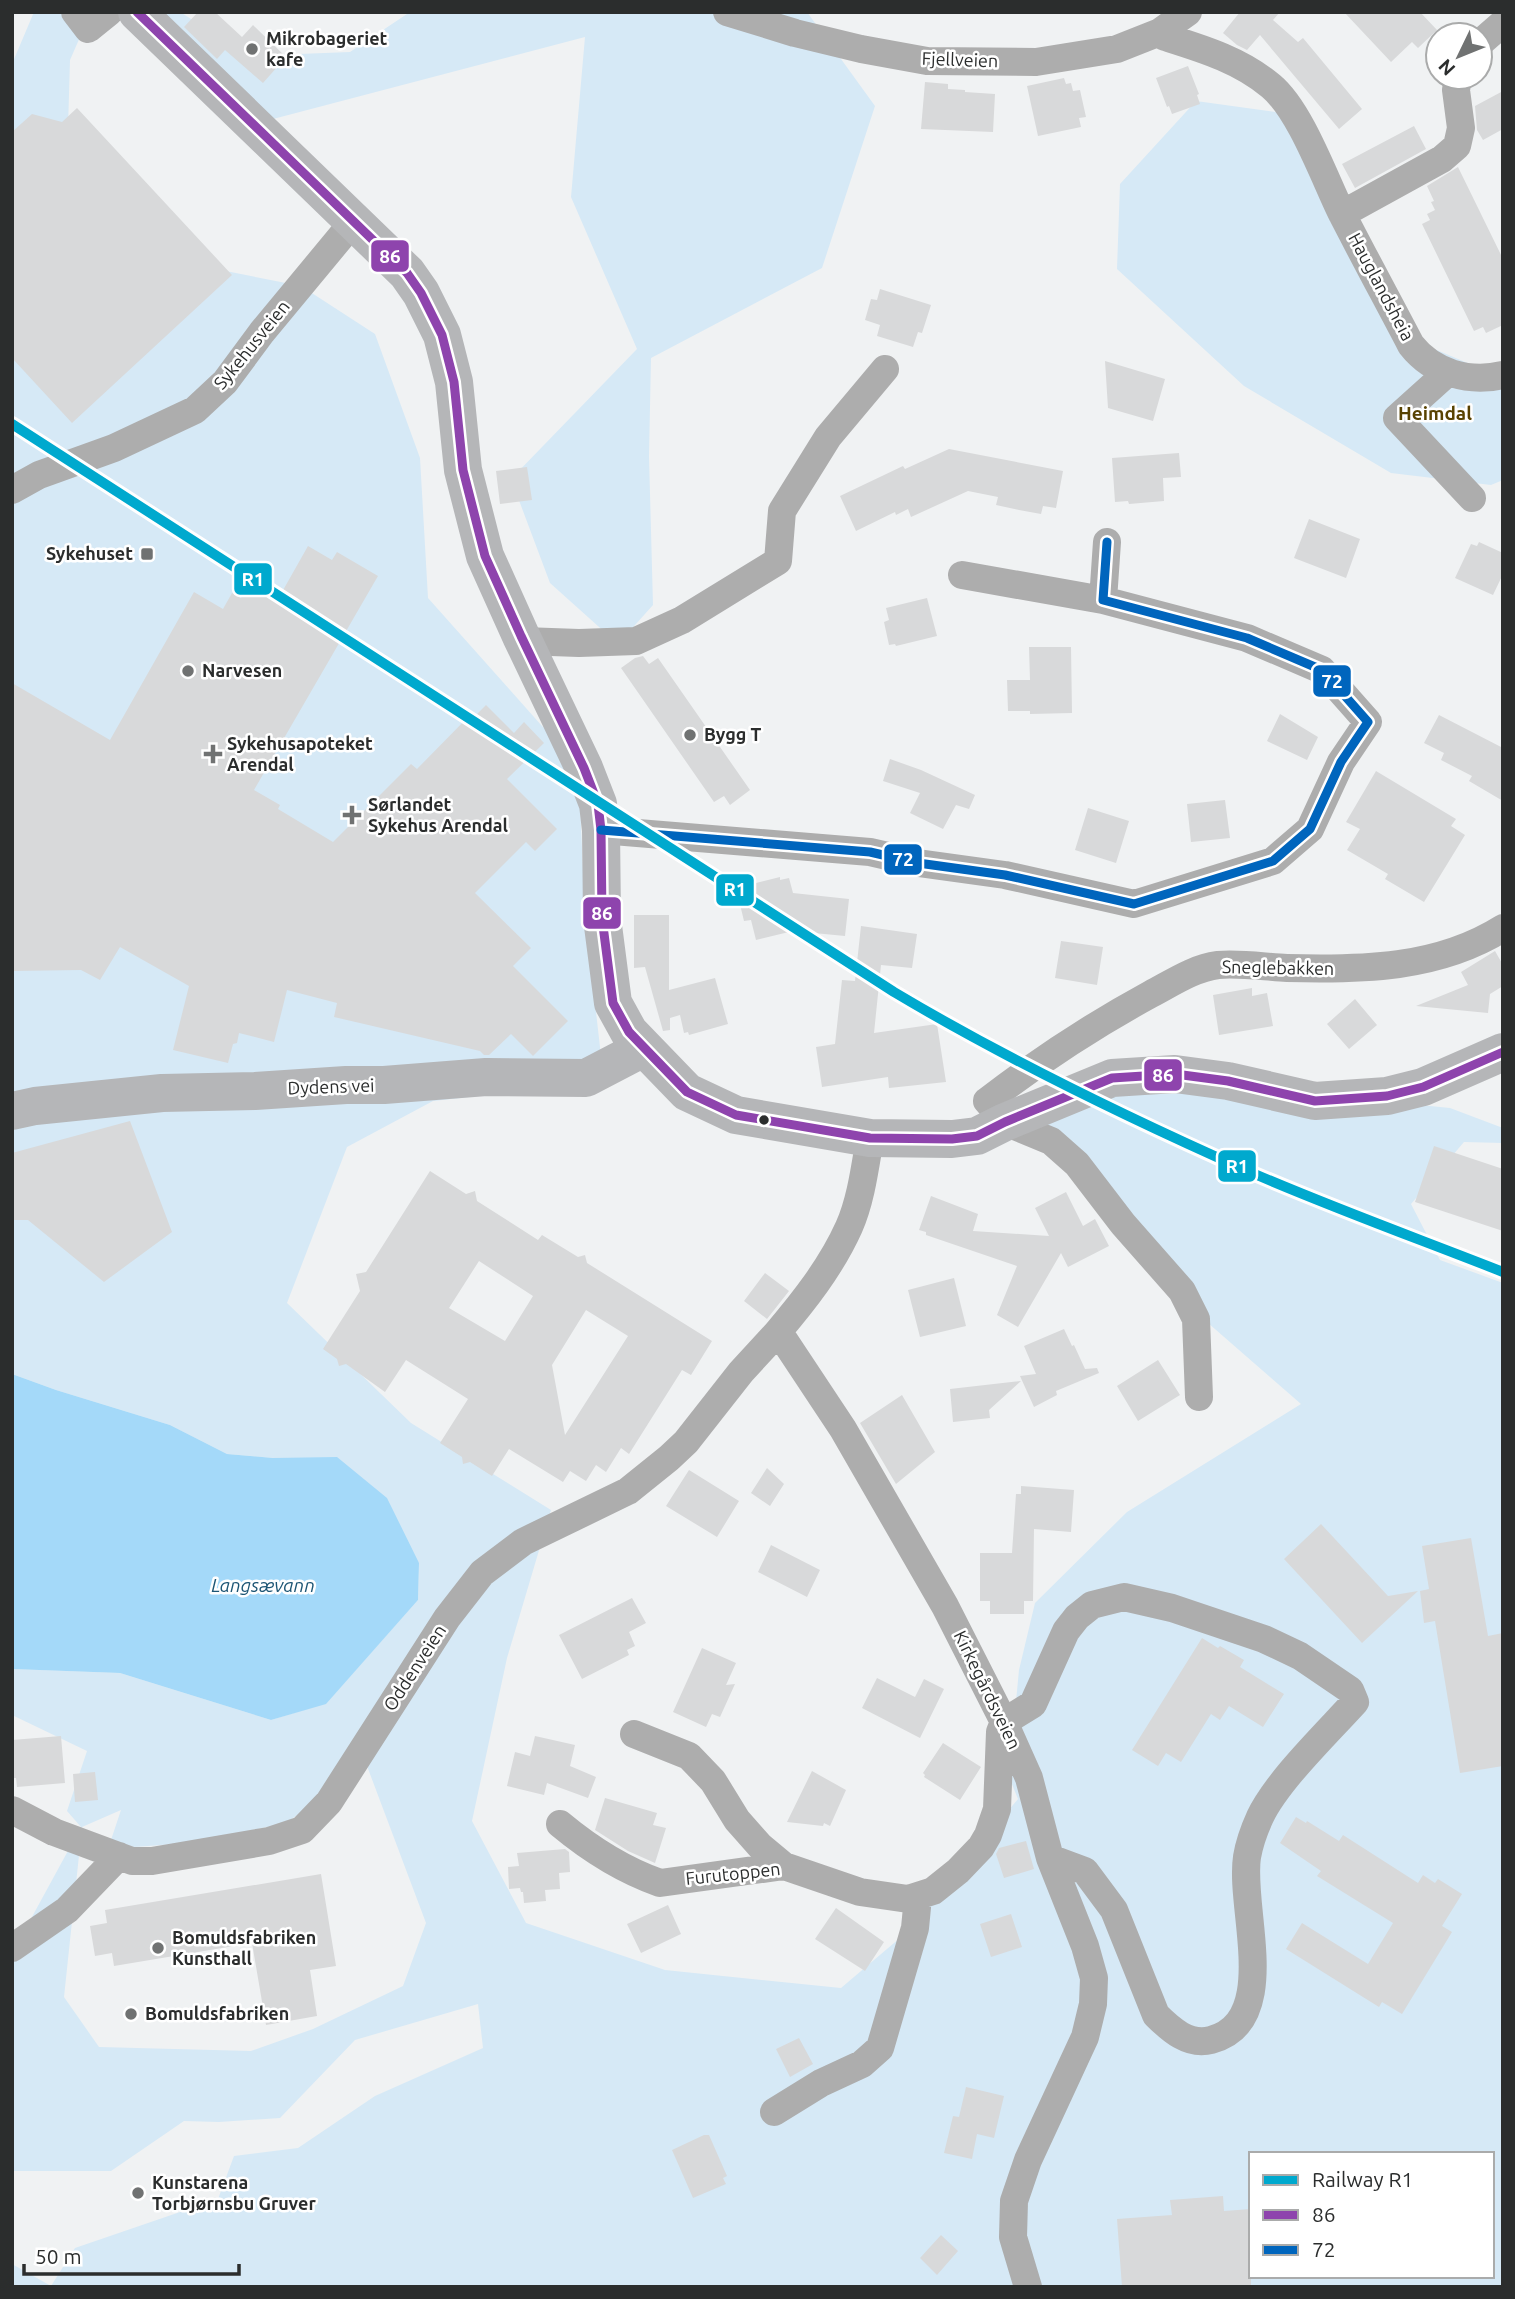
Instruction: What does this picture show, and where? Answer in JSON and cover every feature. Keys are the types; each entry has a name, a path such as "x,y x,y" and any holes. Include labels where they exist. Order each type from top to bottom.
{"main road":[{"path":"145,21 407,273 421,293 442,335 454,382 463,470 485,556 584,768 598,804 602,918 613,1003 629,1032 687,1092 736,1115 870,1138 952,1139 977,1136 1112,1078 1175,1074 1228,1081 1315,1101 1387,1096 1423,1087 1503,1052"},
{"name":"Dydens vei","path":"12,1111 35,1106 162,1093 255,1091 346,1084 384,1085 486,1077 586,1078 632,1054 641,1046"}],"street":[{"path":"75,12 88,29 108,12"},
{"name":"Fjellveien","path":"727,12 848,46 927,61 1036,62 1117,49 1160,32 1188,12"},
{"name":"Hauglandsheia","path":"1160,32 1165,37 1222,55 1244,66 1274,88 1295,117 1342,214 1411,345 1421,357 1447,373 1465,377 1503,375"},
{"name":"Hauglandsheia","path":"1342,214 1442,159 1457,146 1461,128 1456,91"},
{"name":"Sykehusveien","path":"12,490 39,475 114,448 195,410 225,382 262,332 354,221"},
{"path":"523,641 636,641 681,620 778,561 782,511 828,437 886,369"},
{"path":"1447,373 1397,418 1472,498"},
{"path":"1102,600 1107,542"},
{"path":"601,830 870,852 918,863 1005,875 1134,904 1273,861 1310,829 1341,762 1368,722 1322,670 1247,638 1102,600 962,575"},
{"name":"Sneglebakken","path":"1005,1122 987,1101 1039,1061 1102,1021 1193,972 1219,965 1387,968 1420,962 1486,939 1503,928"},
{"path":"1005,1122 1051,1141 1077,1164 1123,1224 1182,1291 1196,1319 1199,1397"},
{"path":"776,1334 812,1290 849,1226 870,1138"},
{"name":"Kirkegårdsveien","path":"776,1334 783,1340 843,1429 945,1606 1004,1722 1029,1779 1050,1858 1085,1945 1094,1978 1093,2004 1085,2037 1028,2160 1014,2202 1013,2237 1028,2287"},
{"name":"Oddenveien","path":"12,1810 54,1832 132,1861 152,1861 269,1842 302,1830 329,1802 447,1618 482,1573 523,1542 628,1491 669,1458 686,1442 741,1372 776,1334"},
{"path":"774,2112 821,2083 862,2064 880,2048 915,1928 918,1897 933,1891 982,1847 997,1809 1000,1732 1004,1722 1032,1704 1066,1630 1077,1616 1092,1605 1124,1597 1172,1608 1265,1639 1300,1656 1350,1690 1355,1702 1281,1785 1260,1816 1247,1856 1253,1979 1249,2004 1240,2021 1219,2038 1206,2041 1188,2040 1169,2029 1156,2015 1114,1910 1085,1871 1050,1858"},
{"path":"634,1734 689,1756 713,1781 737,1819 760,1846 784,1866"},
{"name":"Furutoppen","path":"560,1824 587,1847 642,1877 660,1882 784,1866 860,1892 908,1899 918,1897"},
{"path":"12,1948 68,1910 119,1856"}],"shaded area":[{"path":"34,12 91,12 70,60 67,163 140,254 301,286 375,334 420,458 428,598 542,726 578,758 585,916 604,1082 433,1101 347,1147 287,1303 411,1423 551,1510 507,1658 472,1821 526,1923 665,1970 841,1988 907,1932 1018,1799 996,1745 1015,1712 1019,1670 1035,1603 1127,1512 1301,1404 1200,1316 1042,1126 1113,1095 1280,1091 1450,1108 1503,1128 1503,1143 1464,1142 1411,1204 1440,1260 1503,1283 1503,2287 12,2287 12,2264 51,2286 75,2248 218,2199 234,2156 298,2148 375,2096 483,2048 478,2004 355,2040 280,2118 184,2121 111,2171 12,2171 12,1934 27,1926 81,1827 67,1811 87,1751 12,1715 12,1669 120,1673 271,1720 326,1703 418,1600 419,1563 273,1458 227,1454 170,1425 12,1374 12,64","holes":["367,1766 426,1923 403,1986 313,2029 251,2051 99,2047 64,1997 82,1827 121,1810 111,1840 134,1847 190,1843 286,1823"]},
{"path":"135,12 180,12 250,56 350,52 410,12 807,12 875,106 822,268 651,358 649,456 653,605 618,644 550,583 511,479 637,349 571,197 585,37 235,129"},
{"path":"1196,101 1311,117 1413,340 1503,378 1503,480 1491,485 1391,473 1244,386 1117,269 1120,184"}],"water":[{"name":"Langsævann","path":"12,1374 170,1425 227,1454 273,1458 337,1457 387,1498 419,1563 418,1600 326,1704 271,1720 120,1673 12,1669"}],"building":[{"path":"198,12 215,12 242,37 253,25 286,57 263,83 225,50 217,59 184,27"},
{"path":"1240,12 1280,12 1273,20 1298,42 1303,38 1362,109 1339,129 1260,35 1247,50 1223,33"},
{"path":"1344,12 1420,12 1428,21 1424,21 1424,42 1418,48 1412,42 1391,62"},
{"path":"1188,66 1200,104 1172,114 1156,78"},
{"path":"1064,78 1066,84 1071,83 1073,91 1080,90 1086,117 1079,118 1081,127 1038,136 1027,86"},
{"path":"925,82 948,84 948,89 965,92 995,94 993,132 921,129"},
{"path":"1503,91 1503,129 1483,140 1477,130 1475,106"},
{"path":"77,108 232,275 72,423 12,358 12,132 32,114 62,122"},
{"path":"1414,126 1426,149 1355,188 1342,164"},
{"path":"1458,167 1503,259 1503,325 1486,333 1483,327 1474,331 1422,224 1430,220 1427,214 1435,210 1427,186"},
{"path":"880,289 931,305 922,333 918,332 913,347 877,336 880,325 865,320 871,299 877,300"},
{"path":"1105,361 1165,379 1153,421 1108,408"},
{"path":"949,449 1063,471 1056,508 1043,506 1041,514 1019,510 996,505 998,497 968,491 911,517 908,509 896,515 895,512 856,531 840,496 903,466 905,469"},
{"path":"1179,453 1181,477 1163,478 1164,501 1129,504 1128,501 1115,502 1112,458"},
{"path":"527,467 532,500 500,504 496,471"},
{"path":"1309,519 1360,539 1346,578 1294,558"},
{"path":"1479,542 1503,553 1503,574 1493,595 1455,578 1471,544 1477,546"},
{"path":"308,546 332,560 337,552 378,576 254,790 280,805 278,809 333,842 411,764 417,769 472,713 475,716 486,705 514,733 524,722 544,743 507,779 557,829 535,851 526,842 475,893 531,948 513,966 568,1021 533,1056 511,1034 489,1055 484,1055 480,1051 334,1017 337,1003 287,990 274,1042 239,1033 228,1063 173,1050 189,986 120,947 100,980 81,970 12,971 12,683 110,740 194,592 223,609 232,593 241,598 253,576 282,592"},
{"path":"927,598 937,636 896,646 889,645 884,622 889,620 886,608"},
{"path":"1029,647 1071,647 1072,713 1030,714 1030,711 1008,711 1007,680 1030,680"},
{"name":"Bygg T","path":"643,656 649,664 658,658 750,790 730,805 724,796 714,802 621,668"},
{"path":"1280,714 1318,737 1307,760 1267,741"},
{"path":"1439,715 1503,748 1503,801 1469,781 1472,776 1441,760 1444,753 1424,743"},
{"path":"890,759 975,795 969,809 956,805 943,829 910,813 920,793 883,781"},
{"path":"1376,771 1456,819 1451,826 1465,835 1424,902 1385,879 1388,874 1347,850 1360,829 1346,822"},
{"path":"1225,800 1230,838 1191,842 1187,804"},
{"path":"1088,808 1129,821 1116,863 1075,850"},
{"path":"780,877 780,880 789,878 793,893 849,899 845,936 793,931 756,940 751,920 744,921 736,888"},
{"path":"634,915 669,915 669,990 715,978 728,1024 689,1035 688,1032 684,1033 680,1015 670,1018 670,1030 663,1031 645,967 634,968"},
{"path":"861,926 917,934 912,968 881,965 874,1033 937,1024 946,1082 889,1088 888,1077 822,1087 816,1047 835,1044 842,980 855,981"},
{"path":"1061,941 1103,947 1097,985 1055,978"},
{"path":"1495,951 1503,965 1503,986 1490,994 1488,1013 1416,1006 1468,985 1461,972"},
{"path":"1252,988 1252,996 1267,993 1273,1026 1219,1035 1213,995"},
{"path":"1355,999 1377,1025 1349,1049 1327,1024"},
{"path":"130,1121 172,1232 104,1282 28,1220 12,1220 12,1153"},
{"path":"1434,1146 1503,1169 1503,1231 1415,1202"},
{"path":"430,1171 466,1194 475,1191 477,1201 538,1240 542,1235 578,1257 585,1255 587,1263 712,1341 691,1375 682,1370 629,1454 621,1448 606,1472 596,1465 586,1481 570,1471 563,1482 509,1449 492,1476 470,1462 463,1464 462,1457 440,1443 468,1399 406,1360 385,1392 346,1364 339,1366 337,1359 323,1349 360,1291 356,1274 366,1272","holes":["479,1261 533,1296 505,1341 449,1308","586,1310 628,1336 565,1435 552,1365"]},
{"path":"1066,1192 1083,1226 1095,1219 1109,1246 1068,1267 1061,1253 1018,1327 997,1315 1017,1266 926,1235 926,1232 919,1230 931,1196 978,1214 973,1231 1049,1236 1035,1208"},
{"path":"765,1273 789,1291 767,1319 744,1301"},
{"path":"954,1278 966,1326 920,1337 908,1290"},
{"path":"1064,1329 1085,1369 1097,1368 1099,1373 1056,1391 1057,1395 1034,1407 1020,1376 1036,1374 1024,1346"},
{"path":"1158,1360 1180,1395 1138,1421 1117,1386"},
{"path":"1021,1381 989,1410 990,1418 953,1422 950,1389"},
{"path":"902,1395 935,1452 896,1484 860,1423"},
{"path":"767,1468 784,1484 770,1506 751,1493"},
{"path":"689,1470 739,1501 717,1537 666,1506"},
{"path":"1021,1486 1074,1490 1071,1532 1034,1529 1033,1601 1024,1601 1024,1614 990,1614 990,1601 980,1601 980,1553 1012,1553 1016,1494 1021,1494"},
{"path":"1321,1524 1388,1596 1418,1591 1362,1643 1284,1559"},
{"path":"1471,1538 1488,1636 1503,1633 1503,1766 1460,1773 1435,1621 1424,1623 1420,1591 1429,1589 1422,1546"},
{"path":"771,1545 820,1570 807,1597 758,1572"},
{"path":"632,1598 646,1623 629,1632 635,1646 627,1650 629,1655 582,1679 559,1635"},
{"path":"1202,1638 1244,1660 1240,1667 1284,1694 1263,1727 1229,1706 1220,1720 1211,1714 1181,1762 1166,1753 1158,1766 1132,1750"},
{"path":"702,1648 736,1663 726,1685 735,1684 720,1717 712,1714 706,1727 673,1712"},
{"path":"877,1678 915,1697 924,1679 944,1689 920,1738 862,1708"},
{"path":"61,1736 65,1783 17,1787 16,1778 12,1778 12,1740"},
{"path":"535,1736 575,1745 570,1766 596,1777 588,1798 547,1783 544,1795 507,1786 515,1752 530,1756"},
{"path":"943,1743 981,1767 960,1800 924,1777 923,1773"},
{"path":"812,1771 846,1790 830,1826 824,1823 823,1826 787,1822"},
{"path":"95,1772 98,1800 75,1802 73,1774"},
{"path":"605,1798 657,1813 653,1825 666,1828 655,1863 628,1851 595,1830"},
{"path":"1296,1817 1339,1841 1343,1835 1418,1883 1423,1875 1435,1883 1438,1879 1462,1894 1442,1926 1452,1932 1402,2014 1382,2002 1379,2007 1286,1949 1302,1923 1368,1964 1393,1923 1317,1876 1321,1871 1280,1843"},
{"path":"1026,1841 1034,1869 1004,1878 996,1854 999,1848"},
{"path":"565,1849 569,1852 570,1872 559,1873 560,1889 545,1890 546,1901 524,1903 520,1888 509,1889 508,1867 519,1866 517,1853"},
{"name":"Bomuldsfabriken Kunsthall","path":"321,1874 336,1966 310,1970 317,2016 266,2025 252,1943 114,1966 112,1953 95,1956 90,1926 107,1923 105,1910"},
{"path":"668,1905 681,1934 641,1953 627,1924"},
{"path":"836,1908 884,1942 865,1971 815,1939"},
{"path":"1011,1914 1022,1947 991,1957 980,1924"},
{"path":"799,2038 813,2064 790,2077 776,2049"},
{"path":"966,2087 1004,2096 994,2138 977,2134 972,2159 944,2153 953,2116 959,2117"},
{"path":"709,2135 727,2176 723,2178 726,2184 693,2198 672,2150"},
{"path":"1223,2196 1224,2211 1249,2209 1251,2287 1122,2287 1117,2219 1172,2215 1170,2200"},
{"path":"941,2235 958,2251 937,2275 920,2258"}],"rail line":[{"name":"R1","path":"12,424 894,992 937,1017 1069,1087 1204,1152 1503,1272"}],"transit line":[{"name":"86","path":"137,12 407,273 421,293 442,335 454,382 463,470 485,556 584,768 598,804 602,918 613,1003 629,1032 687,1092 736,1115 870,1138 952,1139 977,1136 1112,1078 1175,1074 1228,1081 1315,1101 1387,1096 1423,1087 1503,1052"},
{"name":"72","path":"601,830 870,852 918,863 1005,875 1134,904 1273,861 1310,829 1341,762 1368,722 1322,670 1247,638 1103,600 1107,542"}],"place":[{"name":"Mikrobageriet kafe","path":"252,49"},
{"name":"Sykehuset","path":"147,554"},
{"name":"Narvesen","path":"188,671"},
{"name":"Bygg T","path":"690,735"},
{"name":"Sykehusapoteket Arendal","path":"213,754"},
{"name":"Sørlandet Sykehus Arendal","path":"352,815"},
{"name":"Bomuldsfabriken Kunsthall","path":"158,1948"},
{"name":"Bomuldsfabriken","path":"131,2014"},
{"name":"Kunstarena Torbjørnsbu Gruver","path":"138,2193"}],"district":[{"name":"Heimdal","path":"1435,413"}]}
